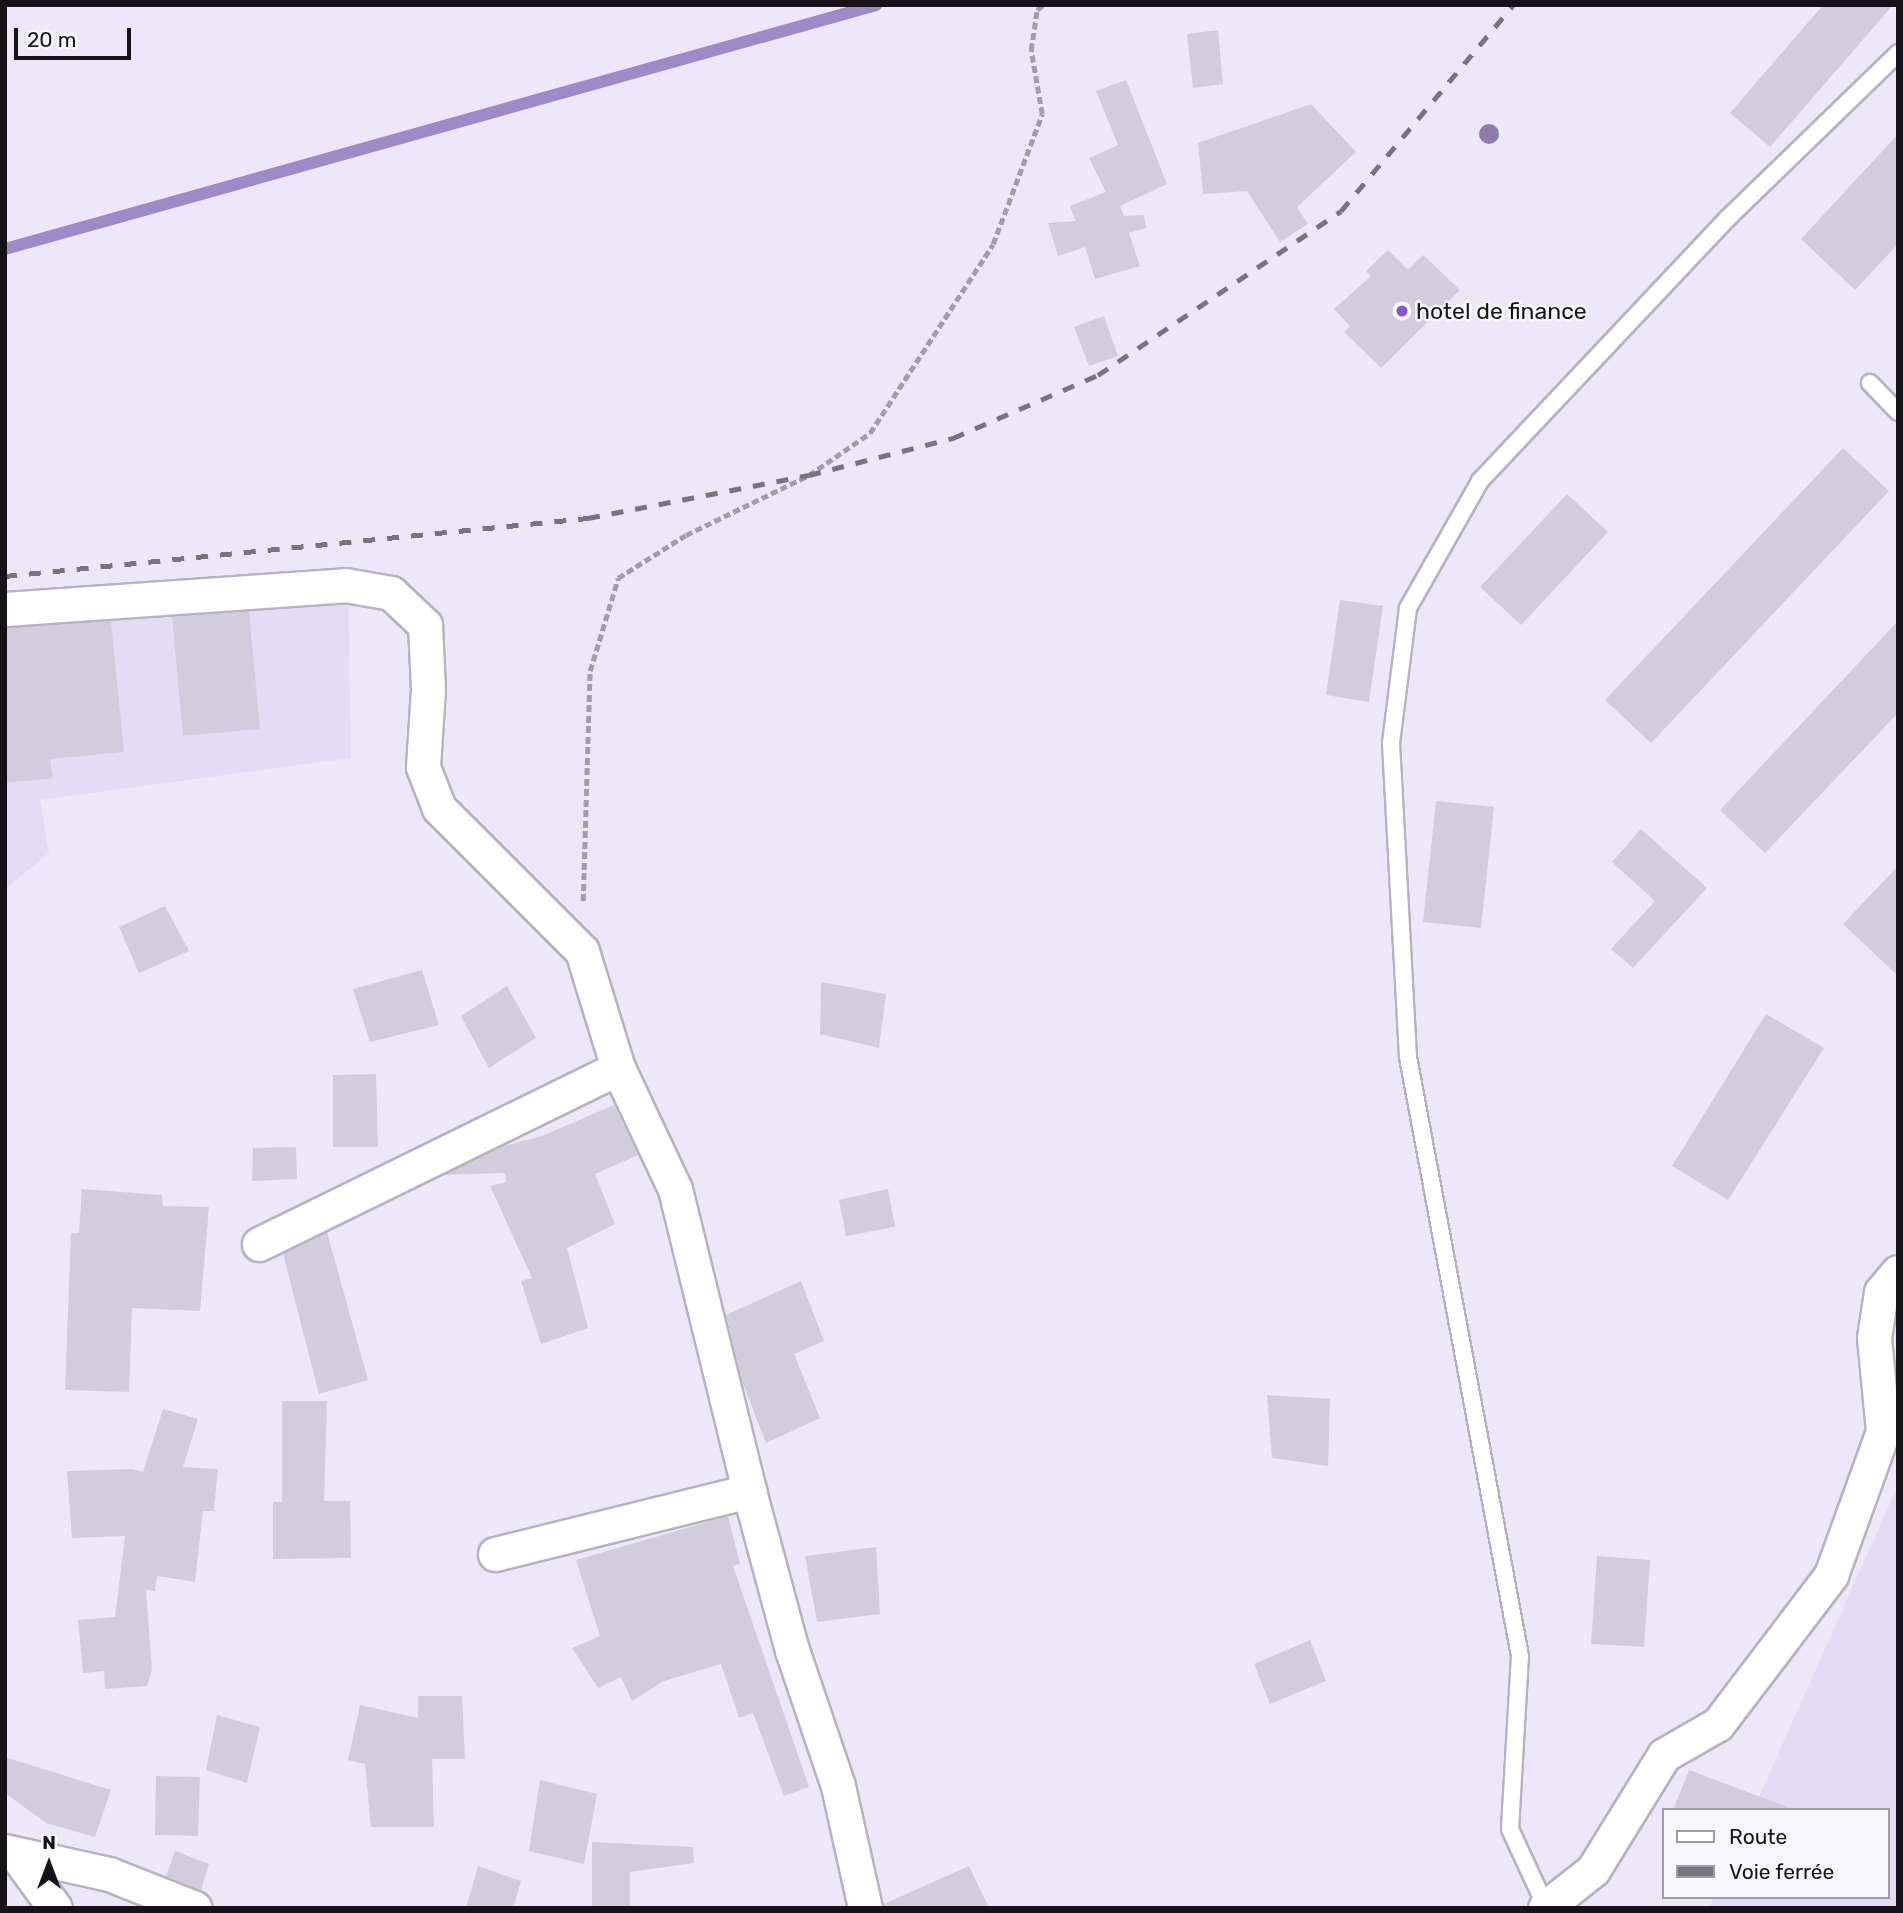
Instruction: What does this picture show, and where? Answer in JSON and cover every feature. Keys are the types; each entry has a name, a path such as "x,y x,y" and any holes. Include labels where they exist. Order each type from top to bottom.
{"street":[{"path":"5,609 345,585 391,593 425,625 428,689 424,767 439,808 582,951 618,1068 675,1189 749,1491 792,1650 838,1786 865,1908"},
{"path":"259,1244 618,1068"},
{"path":"1545,1908 1593,1870 1664,1755 1718,1724 1831,1575 1883,1431 1874,1338 1881,1292 1898,1272"},
{"path":"495,1555 749,1491"},
{"path":"11,1853 55,1908"},
{"path":"11,1853 110,1874 195,1908"}],"lane":[{"path":"1545,1908 1510,1829 1520,1656 1408,1057 1391,743 1408,608 1480,481 1727,218 1898,54"},
{"path":"1870,383 1898,412"}],"path":[{"path":"582,951 590,671 618,578 686,535 809,475 870,433 993,244 1042,114 1031,50 1037,10 1043,5"}],"shaded area":[{"path":"348,582 351,758 40,800 49,853 5,889 5,614"},
{"path":"1898,1485 1898,1908 1709,1908 1713,1899 1889,1899 1889,1808 1754,1808"}],"building":[{"path":"1823,5 1893,5 1770,147 1730,113"},
{"path":"1218,30 1223,84 1193,88 1187,34"},
{"path":"1126,80 1167,184 1120,206 1124,216 1144,215 1146,228 1129,233 1140,266 1095,279 1085,247 1058,256 1048,223 1076,221 1070,206 1106,192 1089,158 1118,145 1096,91"},
{"path":"1311,104 1356,152 1297,207 1308,224 1280,242 1247,191 1203,194 1198,143"},
{"path":"1898,134 1898,244 1855,290 1801,239"},
{"name":"hotel de finance","path":"1388,250 1408,270 1423,255 1460,290 1381,368 1344,332 1350,326 1334,309 1371,276 1366,271"},
{"path":"1104,316 1118,356 1089,366 1074,327"},
{"path":"1843,448 1889,491 1651,743 1605,700"},
{"path":"1567,494 1608,532 1521,625 1480,587"},
{"path":"1340,600 1383,606 1369,702 1326,695"},
{"path":"249,611 260,729 183,736 172,617"},
{"path":"111,621 124,752 50,759 53,778 5,783 5,628"},
{"path":"1898,621 1898,713 1765,853 1720,810"},
{"path":"1436,801 1494,807 1481,928 1423,922"},
{"path":"1641,829 1707,888 1633,968 1611,949 1655,901 1612,862"},
{"path":"1898,866 1898,976 1843,924"},
{"path":"165,906 189,951 139,973 119,927"},
{"path":"422,970 439,1025 370,1042 353,989"},
{"path":"821,982 886,994 879,1048 820,1034"},
{"path":"507,986 536,1038 489,1068 461,1016"},
{"path":"1766,1014 1824,1048 1728,1200 1672,1166"},
{"path":"376,1074 378,1147 333,1147 333,1075"},
{"path":"614,1105 638,1155 595,1174 615,1224 567,1248 588,1328 541,1344 521,1281 532,1278 490,1186 506,1182 505,1173 443,1175 504,1146 542,1136"},
{"path":"296,1147 297,1179 252,1181 253,1148"},
{"path":"82,1189 162,1195 163,1206 209,1207 200,1311 132,1308 129,1392 65,1390 71,1233 79,1233"},
{"path":"888,1189 895,1227 846,1236 839,1200"},
{"path":"327,1232 368,1380 319,1394 283,1254"},
{"path":"801,1281 824,1341 794,1354 820,1418 766,1443 743,1384 726,1315"},
{"path":"1267,1395 1330,1399 1328,1466 1272,1458"},
{"path":"282,1401 327,1401 324,1501 350,1501 351,1558 273,1559 273,1502 282,1502"},
{"path":"163,1409 198,1419 183,1467 218,1469 214,1511 203,1511 195,1582 157,1576 155,1591 146,1590 152,1670 147,1686 105,1689 104,1671 83,1673 78,1620 115,1617 125,1536 72,1538 67,1471 132,1469 143,1472"},
{"path":"728,1516 740,1564 733,1566 809,1787 784,1796 753,1713 739,1718 721,1664 664,1681 632,1701 621,1677 598,1688 572,1648 600,1636 576,1560"},
{"path":"876,1547 880,1614 817,1622 805,1556"},
{"path":"1597,1556 1650,1560 1644,1647 1591,1644"},
{"path":"1310,1640 1326,1681 1270,1704 1254,1664"},
{"path":"418,1696 462,1696 465,1759 432,1759 434,1827 371,1827 365,1764 348,1760 360,1705 418,1718"},
{"path":"217,1715 260,1727 247,1783 206,1770"},
{"path":"5,1757 111,1790 95,1837 46,1823 5,1793"},
{"path":"1689,1770 1787,1807 1787,1808 1674,1808"},
{"path":"156,1776 200,1777 198,1836 155,1835"},
{"path":"540,1780 597,1794 584,1864 529,1851"},
{"path":"592,1842 693,1847 694,1863 630,1872 630,1908 592,1908"},
{"path":"175,1851 209,1864 201,1890 166,1876"},
{"path":"478,1866 521,1881 513,1908 466,1908"},
{"path":"969,1866 989,1908 884,1908 884,1904"}],"waterway":[{"path":"5,249 876,5"}],"railway":[{"path":"5,576 588,518 809,475 953,438 1098,375 1341,211 1513,5"}],"place":[{"name":"hotel de finance","path":"1402,311"}]}
